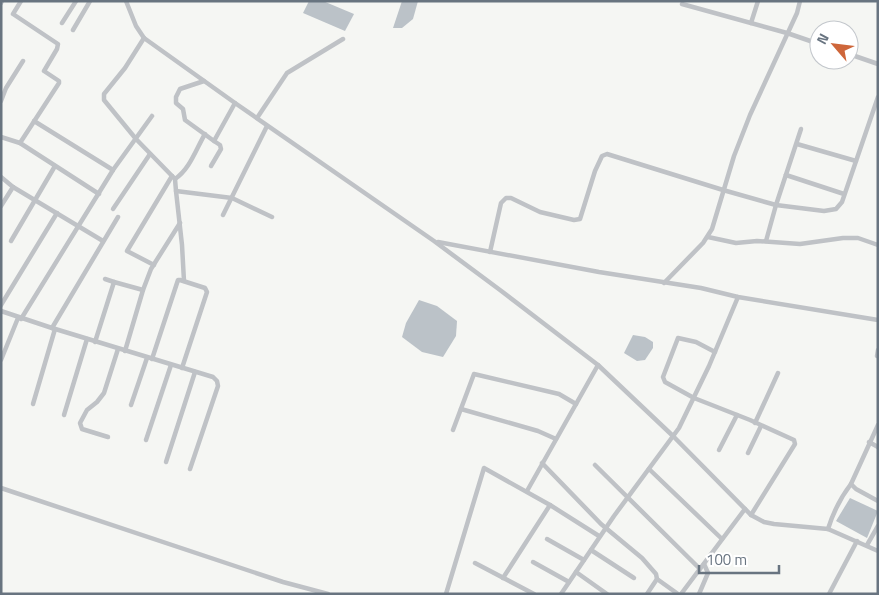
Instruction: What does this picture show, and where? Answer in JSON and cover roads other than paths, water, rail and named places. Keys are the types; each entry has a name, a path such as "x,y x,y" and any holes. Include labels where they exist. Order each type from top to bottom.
{"street":[{"path":"20,143 59,83 59,81 44,71 58,44 13,14 21,1"},
{"path":"62,23 76,1"},
{"path":"73,30 90,1"},
{"path":"751,22 758,1"},
{"path":"664,282 708,238 734,156 750,115 797,13 800,1"},
{"path":"125,2 144,38 434,241 598,365 673,436 751,515 764,522 774,524 828,529 878,551"},
{"path":"682,4 751,22 809,40"},
{"path":"144,38 125,68 103,97 136,139 173,178 180,223 184,281"},
{"path":"257,118 287,73 343,40"},
{"path":"859,57 878,64"},
{"path":"1,101 6,88 23,60"},
{"path":"204,80 180,89 176,96 176,102 183,110 185,120 220,145 221,149 211,166"},
{"path":"1,84 6,88"},
{"path":"490,252 502,203 506,198 511,198 540,212 574,220 580,219 594,171 602,156 607,154 776,205 833,210 840,206 878,97"},
{"path":"214,141 235,103"},
{"path":"1,360 20,318 113,170 152,116"},
{"path":"34,121 113,170"},
{"path":"223,215 268,126"},
{"path":"766,241 801,128"},
{"path":"154,265 127,251 173,178 181,174 187,167 205,134"},
{"path":"1,137 20,143 98,194"},
{"path":"797,144 856,161"},
{"path":"113,209 150,154"},
{"path":"11,240 55,166"},
{"path":"786,175 844,194"},
{"path":"1,177 13,187 103,241"},
{"path":"1,206 13,187"},
{"path":"176,191 232,198 272,217"},
{"path":"1,305 57,213"},
{"path":"33,404 54,329 118,217"},
{"path":"125,351 143,290 154,265 180,223"},
{"path":"708,238 736,243 766,241 800,244 843,238 858,238 878,245"},
{"path":"434,241 878,320"},
{"path":"105,280 143,290"},
{"path":"131,405 178,280 205,288 208,292 182,368"},
{"path":"95,342 114,282"},
{"path":"561,594 606,527 673,436 694,398 738,296"},
{"path":"1,311 95,342 213,377 217,381 218,386 190,469"},
{"path":"715,352 684,338 678,338 674,344 663,377 665,382 694,398 794,440 795,444 751,515"},
{"path":"64,415 87,339"},
{"path":"108,437 82,429 80,423 86,410 104,393 118,349"},
{"path":"877,356 878,350"},
{"path":"146,440 171,365"},
{"path":"527,491 598,365"},
{"path":"166,462 195,372"},
{"path":"755,423 778,373"},
{"path":"453,430 474,374 559,394 576,404"},
{"path":"461,409 538,431 556,439"},
{"path":"719,450 737,415"},
{"path":"828,529 831,519 851,484 878,425"},
{"path":"748,453 761,426"},
{"path":"869,442 878,447"},
{"path":"542,463 606,527 642,558 656,574 657,579 679,594 745,509"},
{"path":"595,465 700,569"},
{"path":"446,594 484,468 550,504 600,536"},
{"path":"649,469 722,539"},
{"path":"851,484 856,489 878,501"},
{"path":"1,488 282,582 328,594"},
{"path":"503,578 550,504"},
{"path":"867,545 878,526"},
{"path":"547,539 584,560"},
{"path":"829,594 857,541"},
{"path":"591,550 634,578"},
{"path":"533,562 569,582"},
{"path":"475,563 534,594"},
{"path":"699,594 708,572 704,564"},
{"path":"576,572 607,594"},
{"path":"648,594 657,579"}]}
